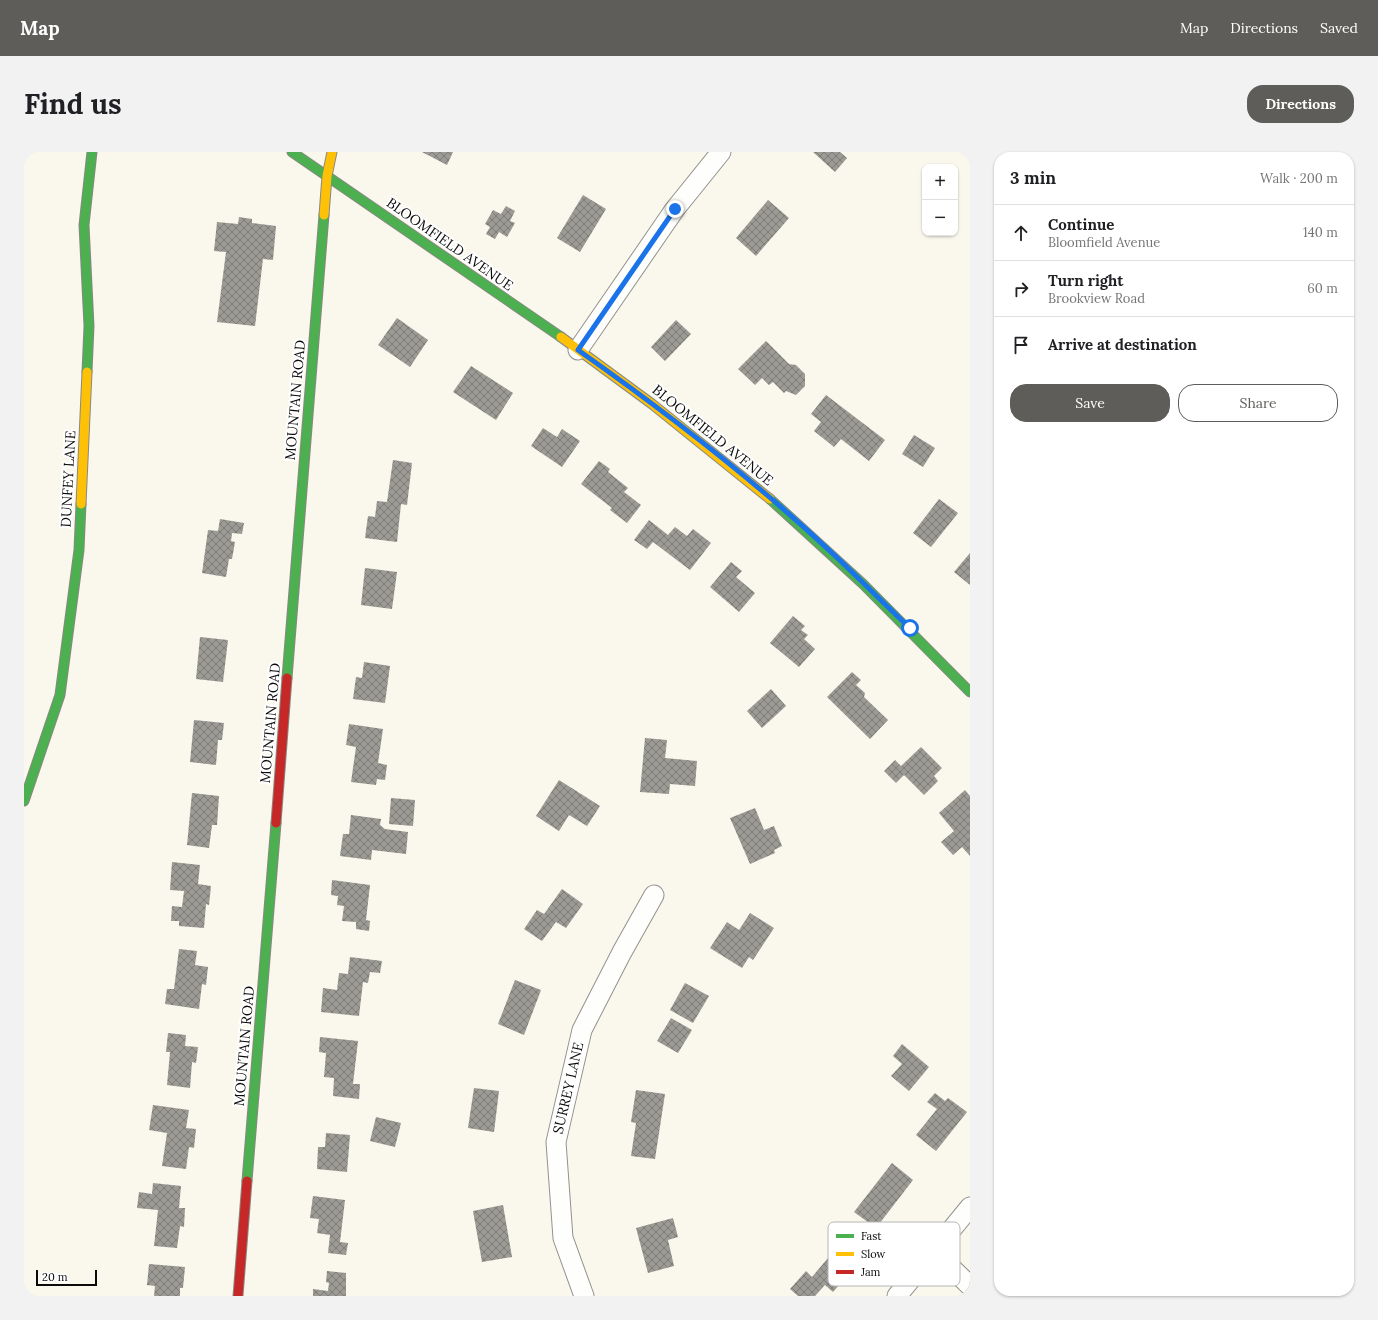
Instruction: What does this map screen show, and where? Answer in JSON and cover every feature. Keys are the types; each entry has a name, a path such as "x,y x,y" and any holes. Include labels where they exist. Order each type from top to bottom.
{"street":[{"name":"DUNFEY LANE","path":"24,801 60,695 79,550 89,326 84,225 92,152"},
{"name":"BLOOMFIELD AVENUE","path":"292,152 578,350 671,418 787,513 831,552 910,628 970,692"},
{"name":"MOUNTAIN ROAD","path":"238,1296 327,176 332,152"},
{"path":"578,350 675,209 721,152"},
{"name":"SURREY LANE","path":"584,1296 564,1238 556,1142 582,1030 654,895"},
{"path":"958,1222 970,1207"},
{"path":"960,1276 970,1286"},
{"path":"897,1296 906,1286"}],"building":[{"path":"422,152 453,152 447,165"},
{"path":"813,152 840,152 847,158 835,172"},
{"path":"583,195 606,209 580,252 557,238"},
{"path":"768,200 789,218 756,256 736,238"},
{"path":"506,206 515,211 510,221 515,223 507,237 499,232 495,239 486,234 490,227 485,224 493,210 501,214"},
{"path":"239,217 252,219 252,223 276,226 273,260 263,259 255,326 217,322 226,252 214,251 217,222 238,224"},
{"path":"397,318 428,340 410,367 378,345"},
{"path":"676,320 691,334 665,361 651,347"},
{"path":"766,341 789,364 796,365 805,374 805,386 796,395 786,391 784,393 773,382 769,385 762,378 755,385 738,369"},
{"path":"471,366 513,393 496,420 453,392"},
{"path":"826,395 885,440 869,461 841,439 834,447 814,431 821,422 811,414"},
{"path":"543,428 557,437 562,429 580,441 562,467 531,446"},
{"path":"914,435 935,448 923,467 902,454"},
{"path":"393,460 412,463 407,505 401,504 397,542 365,538 368,516 375,517 377,501 387,502"},
{"path":"599,461 610,469 608,472 628,488 624,492 641,505 627,523 610,510 612,508 581,484"},
{"path":"939,499 958,513 931,547 913,533"},
{"path":"220,519 244,523 242,534 232,533 231,541 235,542 232,559 229,559 226,577 202,573 208,530 218,531"},
{"path":"649,520 668,535 675,527 687,536 693,529 711,543 690,570 653,542 647,549 634,540"},
{"path":"970,553 970,585 954,572"},
{"path":"731,562 742,571 736,577 755,593 739,612 710,587"},
{"path":"365,568 397,572 392,609 361,605"},
{"path":"793,616 805,626 801,630 808,635 804,639 815,649 799,667 770,643"},
{"path":"200,637 228,640 223,682 196,679"},
{"path":"364,662 390,666 385,703 353,699 356,677 362,678"},
{"path":"852,672 861,680 856,685 865,693 864,697 888,720 870,739 827,697"},
{"path":"771,689 786,706 762,728 747,711"},
{"path":"194,720 224,723 222,740 218,740 216,765 190,762"},
{"path":"349,724 383,729 378,763 387,765 385,780 377,779 376,785 351,782 356,747 346,745"},
{"path":"645,738 667,740 665,758 697,761 695,786 670,784 669,794 640,792"},
{"path":"921,747 942,768 934,776 938,781 924,795 904,775 896,783 884,771 895,760 901,766"},
{"path":"559,780 600,806 587,826 569,815 559,831 536,816"},
{"path":"965,790 970,796 970,856 962,847 953,855 941,842 954,831 939,813"},
{"path":"192,793 219,796 217,825 212,825 209,848 187,845"},
{"path":"391,798 415,800 413,826 389,824"},
{"path":"755,808 764,830 774,826 782,846 774,850 775,853 750,864 730,818"},
{"path":"351,815 381,819 380,825 385,829 408,832 406,854 372,850 371,860 340,856 343,834 349,834"},
{"path":"172,862 200,865 198,884 211,886 209,905 206,904 204,928 179,926 179,921 171,921 172,906 182,907 184,891 170,890"},
{"path":"332,880 370,885 366,920 370,921 369,931 356,929 356,922 342,921 344,906 337,905 338,896 331,895"},
{"path":"562,889 583,904 566,928 556,922 542,941 524,929 537,910 544,914"},
{"path":"750,913 774,928 753,960 749,957 742,968 710,948 727,922 739,930"},
{"path":"179,949 197,951 195,965 208,967 206,985 202,984 199,1009 165,1004 167,989 174,989"},
{"path":"350,957 382,961 380,973 370,972 368,983 363,982 359,1016 321,1012 323,988 337,990 339,973 348,974"},
{"path":"515,980 541,990 524,1035 498,1024"},
{"path":"685,983 709,996 693,1023 670,1010"},
{"path":"671,1018 692,1030 678,1053 657,1041"},
{"path":"168,1033 186,1035 185,1046 198,1047 196,1063 192,1062 190,1088 167,1085 170,1052 166,1052"},
{"path":"320,1037 358,1041 353,1084 360,1084 359,1099 333,1096 334,1078 324,1077 326,1053 319,1052"},
{"path":"902,1044 929,1067 909,1091 891,1076 902,1064 893,1056"},
{"path":"474,1088 499,1091 494,1132 468,1128"},
{"path":"636,1090 665,1094 655,1159 631,1156 636,1123 631,1122"},
{"path":"935,1093 945,1101 948,1098 967,1112 936,1151 916,1135 937,1109 927,1102"},
{"path":"153,1105 189,1110 186,1128 196,1129 194,1148 189,1147 186,1169 162,1166 167,1133 149,1130"},
{"path":"376,1117 401,1123 395,1147 370,1141"},
{"path":"326,1133 350,1135 347,1172 317,1169 318,1147 325,1147"},
{"path":"892,1163 913,1180 881,1222 868,1222 854,1212"},
{"path":"153,1183 181,1186 179,1208 185,1208 184,1227 180,1226 177,1248 154,1246 158,1210 137,1208 139,1192 152,1194"},
{"path":"313,1196 345,1200 340,1242 348,1243 346,1255 328,1253 330,1235 317,1233 319,1219 310,1218"},
{"path":"503,1205 512,1257 482,1262 473,1211"},
{"path":"673,1218 678,1237 668,1240 674,1266 648,1273 636,1228"},
{"path":"828,1258 828,1286 838,1286 833,1292 825,1285 815,1296 798,1296 790,1289 806,1271 812,1277"},
{"path":"149,1264 185,1267 183,1288 180,1288 180,1296 154,1296 155,1286 147,1285"},
{"path":"327,1271 346,1273 346,1296 313,1296 313,1289 328,1291 329,1283 326,1282"}],"traffic: fast":[{"path":"87,372 89,326 84,225 92,152"},
{"path":"292,152 561,337"},
{"path":"287,678 324,215"},
{"path":"770,499 863,584 970,692"},
{"path":"24,801 60,695 79,550 81,504"},
{"path":"247,1181 276,823"}],"traffic: slow":[{"path":"324,215 327,176 332,152"},
{"path":"561,337 652,404 770,499"},
{"path":"81,504 87,372"}],"traffic: jam":[{"path":"276,823 287,678"},
{"path":"238,1296 247,1181"}],"route":[{"path":"675,209 578,350 626,383 782,508 831,552 910,628"}]}
